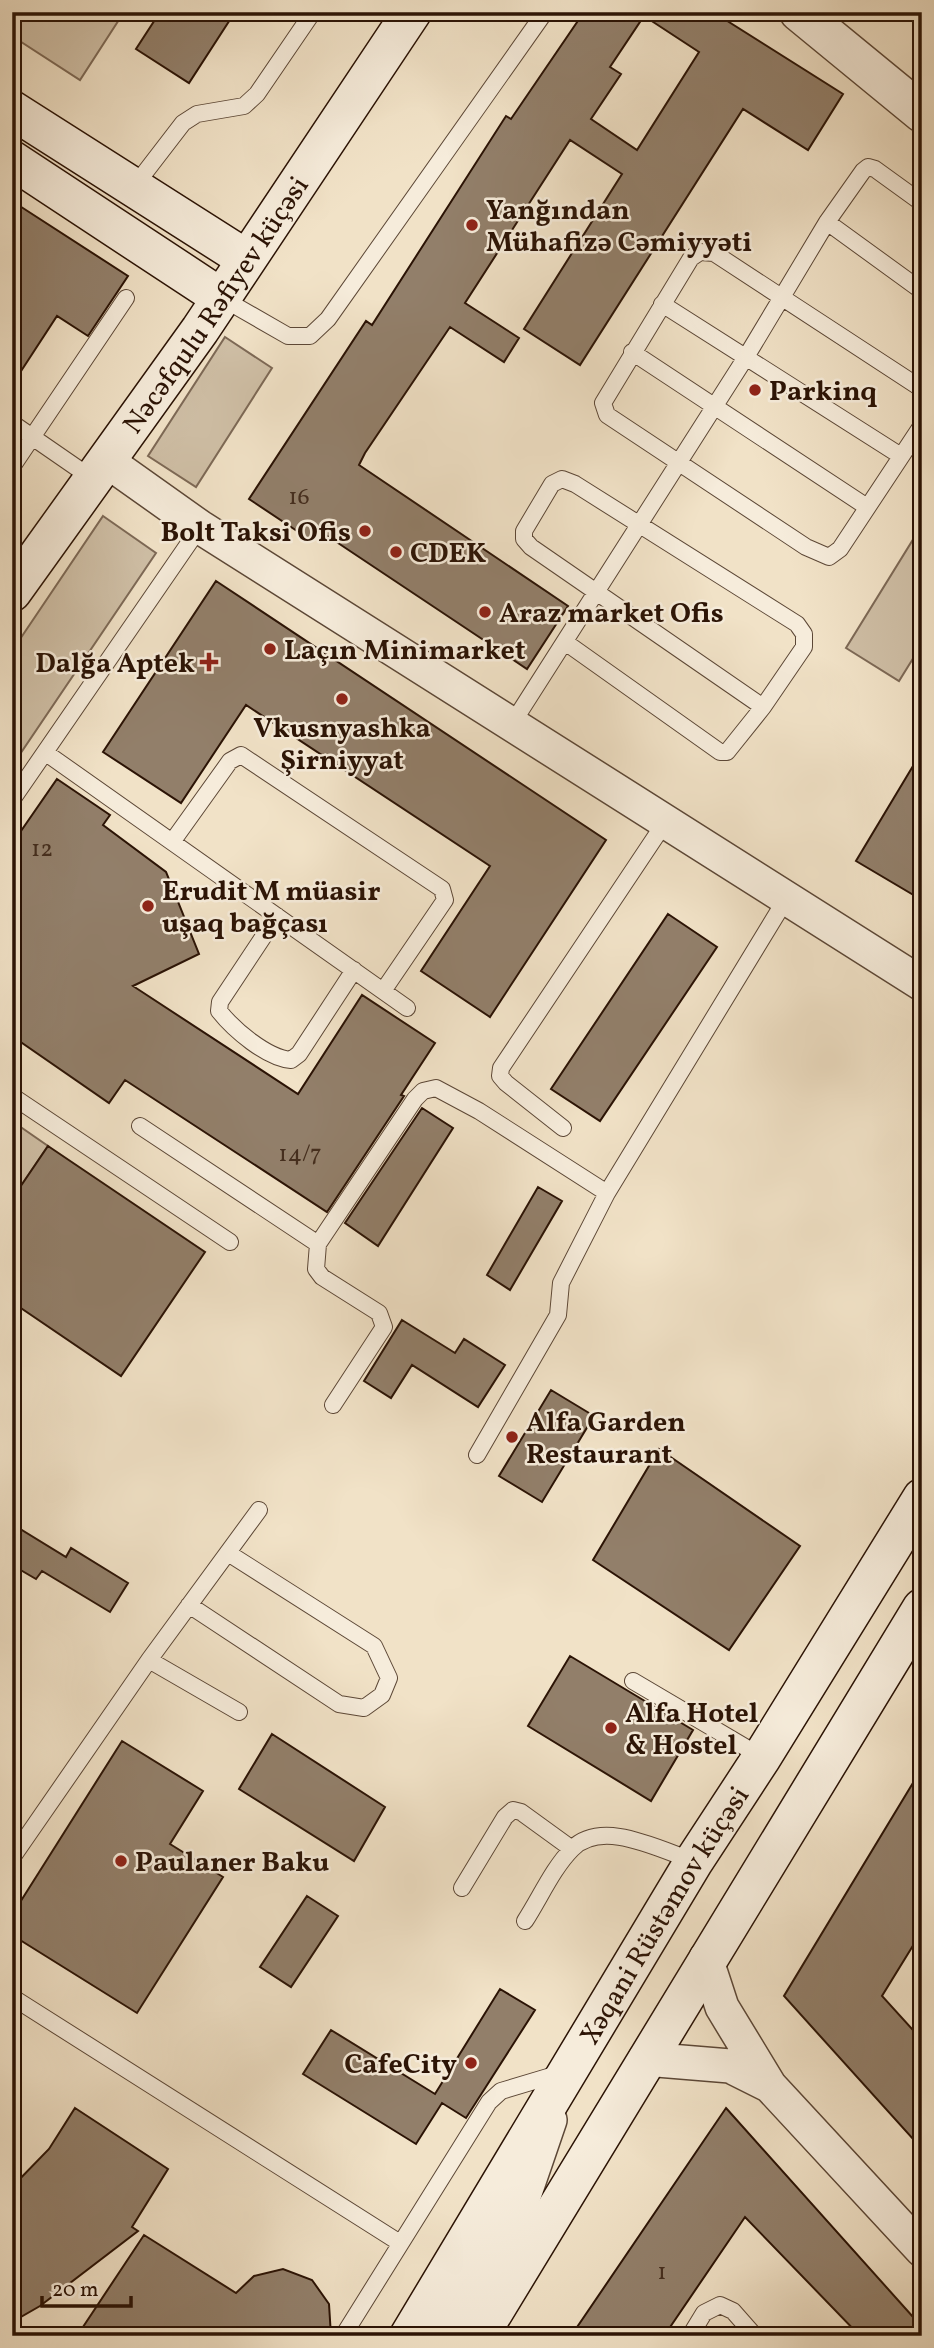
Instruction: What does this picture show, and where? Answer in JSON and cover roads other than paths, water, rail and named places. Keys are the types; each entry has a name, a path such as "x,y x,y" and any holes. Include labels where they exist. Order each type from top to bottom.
{"main road":[{"name":"Nəcəfqulu Rəfiyev küçəsi","path":"12,592 220,298 412,12"},
{"path":"810,16 922,113"},
{"path":"12,110 246,259"},
{"path":"12,160 220,298"},
{"name":"Xəqani Rüstəmov küçəsi","path":"409,2336 694,1861 762,1757 922,1498"},
{"path":"479,2336 706,1958 918,1623"}],"street":[{"path":"100,470 200,527 512,724 664,824 922,984"},
{"path":"706,1958 722,2007 770,2085 922,2250"},
{"path":"645,2059 730,2066 770,2085"},
{"path":"441,2336 523,2199 567,2072"}],"lane":[{"path":"133,188 183,123 197,114 244,106 257,94 313,12"},
{"path":"220,298 288,336 310,336 328,319 544,12"},
{"path":"512,724 746,357 827,222 868,167 922,202"},
{"path":"827,222 922,290"},
{"path":"922,389 782,295 714,253 700,251 691,258 606,393 603,403 607,415 678,464 806,547 829,557 840,549 922,425"},
{"path":"12,467 126,298"},
{"path":"662,304 901,456"},
{"path":"632,352 867,507"},
{"path":"12,423 32,437 100,470"},
{"path":"565,642 720,752 727,752 763,707 804,647 804,634 796,624 575,484 562,479 552,484 524,531 524,538 531,547 598,590 763,707"},
{"path":"12,800 200,527"},
{"path":"46,753 407,1008"},
{"path":"172,842 230,761 242,755 442,889 444,900 383,991"},
{"path":"563,1128 506,1083 500,1076 500,1068 664,824"},
{"path":"477,1455 558,1315 561,1283 607,1194 786,899"},
{"path":"277,916 220,1002 219,1011 227,1021 279,1059 291,1060 299,1054 354,970"},
{"path":"333,1405 384,1327 384,1320 379,1313 322,1277 316,1269 318,1244 423,1091 436,1088 479,1111 607,1194"},
{"path":"12,1096 230,1242"},
{"path":"140,1126 318,1244"},
{"path":"12,1858 149,1660 259,1510"},
{"path":"189,1605 339,1704 364,1707 382,1695 389,1678 374,1646 228,1553"},
{"path":"149,1660 239,1712"},
{"path":"633,1681 762,1757"},
{"path":"462,1888 505,1817 513,1810 521,1812 572,1849"},
{"path":"526,1921 572,1849 586,1838 603,1834 694,1861"},
{"path":"12,1997 400,2243"},
{"path":"343,2336 489,2102 501,2091 567,2072"},
{"path":"690,2336 704,2313 720,2305 733,2311 755,2336"}],"place":[{"name":"Yanğından Mühafizə Cəmiyyəti","path":"472,225"},
{"name":"Parkinq","path":"755,390"},
{"name":"Bolt Taksi Ofis","path":"365,531"},
{"name":"CDEK","path":"396,552"},
{"name":"Araz market Ofis","path":"485,612"},
{"name":"Laçın Minimarket","path":"270,649"},
{"name":"Dalğa Aptek","path":"209,662"},
{"name":"Vkusnyashka Şirniyyat","path":"342,699"},
{"name":"Erudit M müasir uşaq bağçası","path":"148,906"},
{"name":"Alfa Garden Restaurant","path":"512,1437"},
{"name":"Alfa Hotel & Hostel","path":"611,1728"},
{"name":"Paulaner Baku","path":"121,1861"},
{"name":"CafeCity","path":"471,2063"}]}
